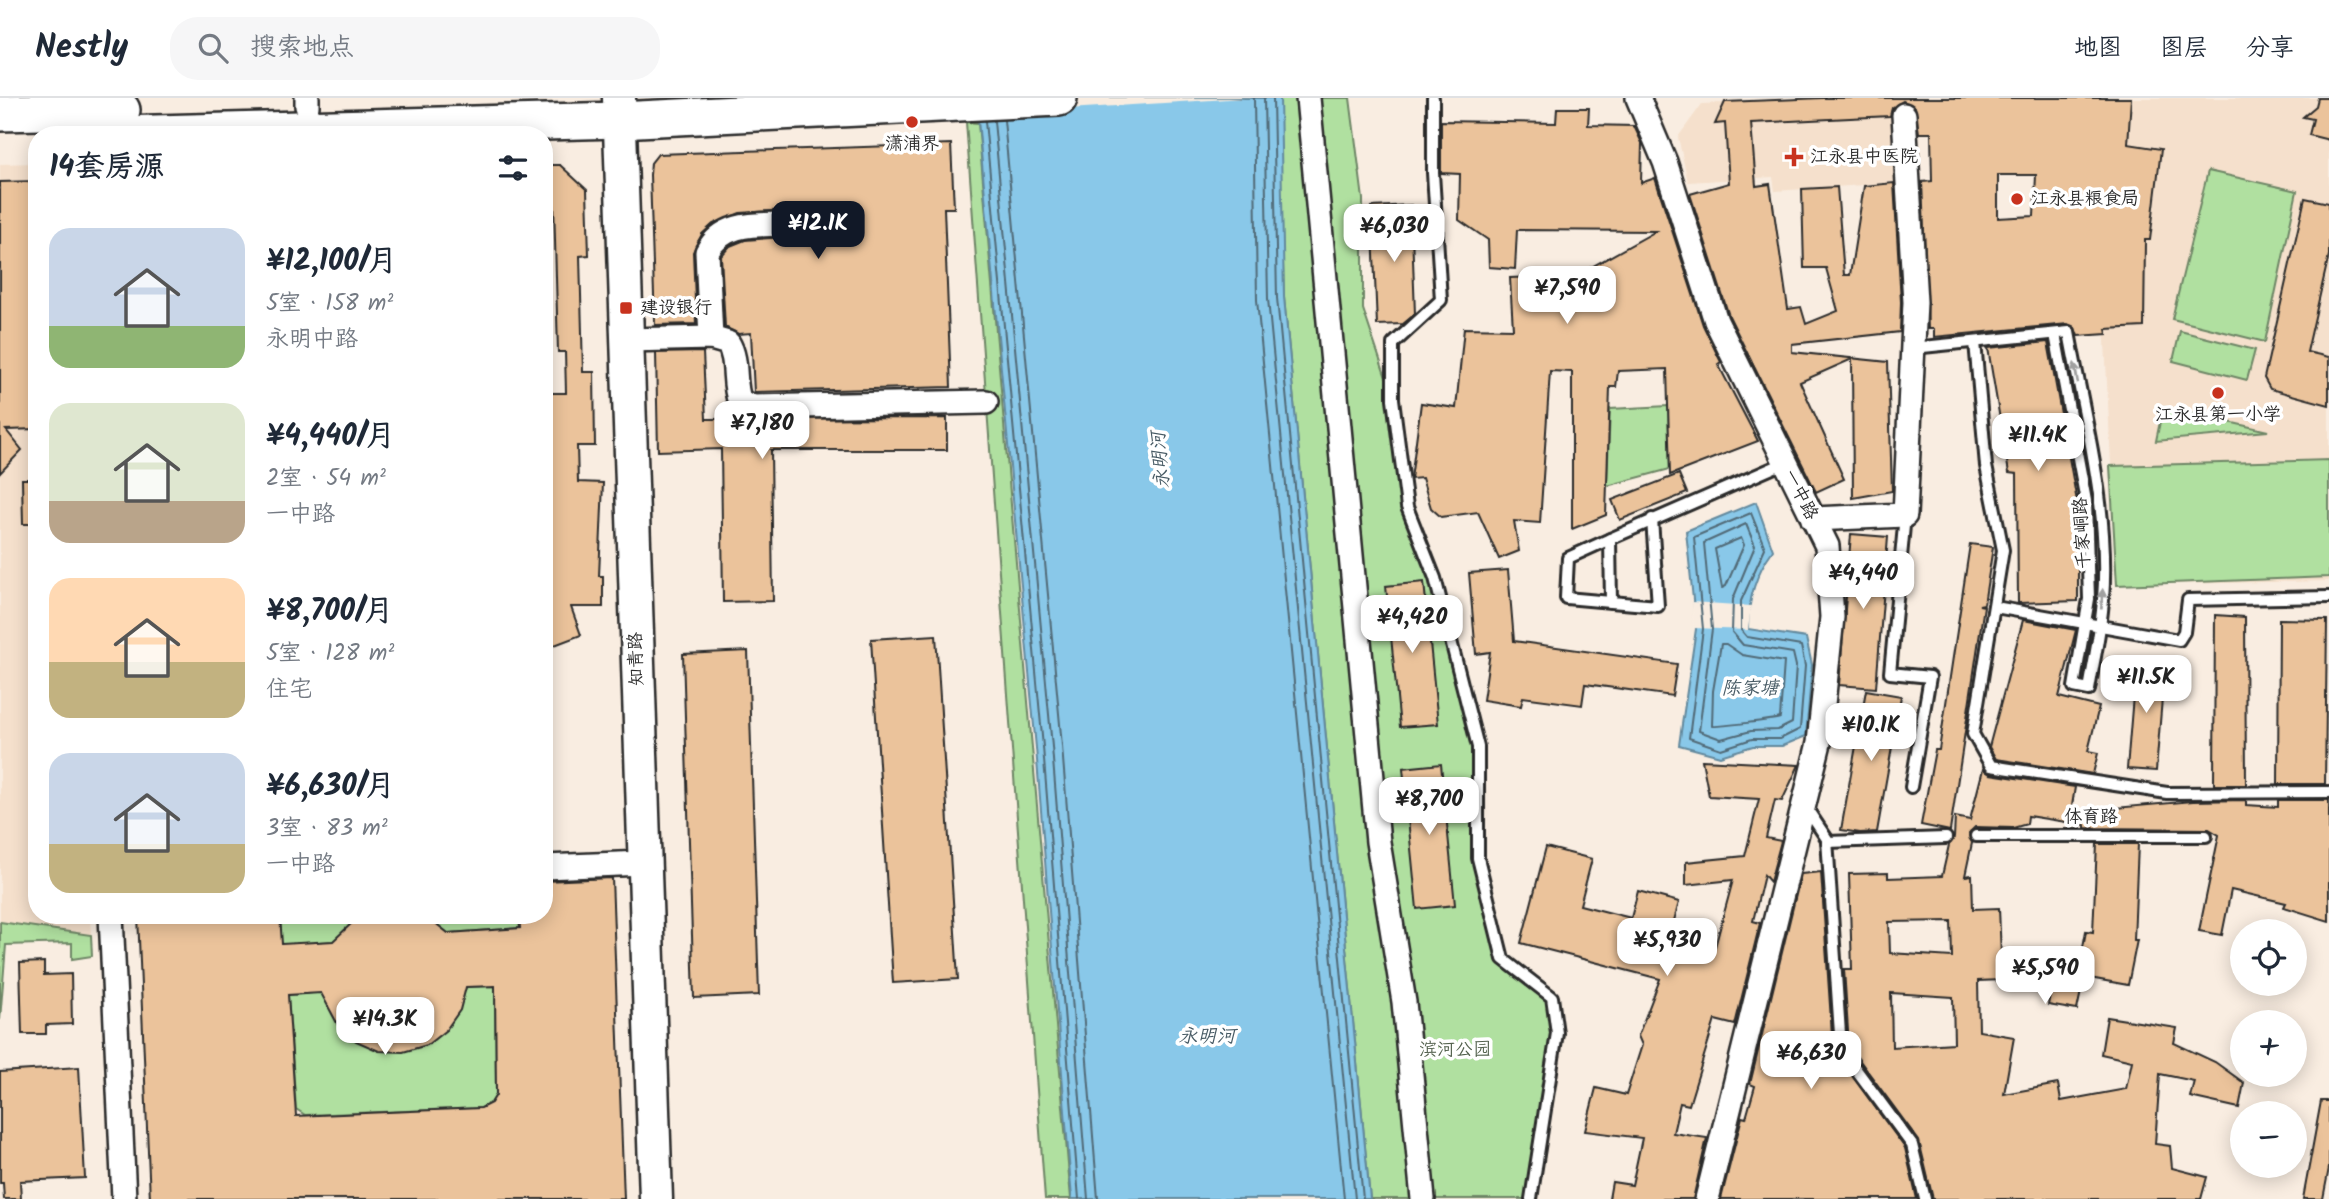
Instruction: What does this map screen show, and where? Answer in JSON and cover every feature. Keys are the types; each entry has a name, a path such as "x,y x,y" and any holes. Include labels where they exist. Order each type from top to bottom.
{"main road":[{"path":"2,118 86,115 314,117 627,104 933,104 1059,98"},
{"name":"知青路","path":"627,104 627,340 656,1199"},
{"path":"2,118 28,131"}],"street":[{"path":"1308,98 1381,859 1409,1199"},
{"name":"一中路","path":"1638,98 1665,162 1716,321 1827,547 1832,617 1819,743 1707,1199"},
{"path":"1813,519 1905,515 1914,302 1904,115"},
{"path":"711,338 707,251 712,242 726,230 788,224"},
{"path":"627,340 711,338 728,343 734,354 736,392 740,402 754,407 986,402"},
{"path":"1381,859 1404,1002 1423,1199"},
{"path":"553,867 644,863"},
{"path":"111,924 124,1199"}],"lane":[{"path":"1433,98 1433,173 1441,300 1393,344 1393,399 1407,507 1435,578 1478,747 1478,858 1503,959 1552,997 1557,1034 1531,1199"},
{"name":"千家峒路","path":"2069,332 2098,491 2103,589 2099,626 2089,690 2074,687 2089,599 2086,501 2055,334 2069,332"},
{"path":"1913,348 2055,334"},
{"path":"1975,342 1986,466 2003,550 1973,734 1991,766 2167,793 2329,792"},
{"path":"1652,519 1658,606 1566,598 1568,558 1652,519 1784,463"},
{"path":"1905,515 1890,673 1930,677 1911,787"},
{"path":"1610,539 1611,602"},
{"path":"1995,607 2179,640 2184,632 2188,600 2329,597"},
{"path":"1804,804 1827,842 1841,1049 1912,1145 1925,1199"},
{"name":"体育路","path":"1976,836 2206,836"},
{"path":"1827,842 1946,838"}],"shaded area":[{"name":"江永县中医院","path":"1823,98 1903,98 1908,182 1775,191 1773,177 1688,182 1678,137 1702,104"},
{"name":"江永县第一小学","path":"2128,98 2329,98 2329,581 2117,585 2099,220"},
{"path":"28,163 28,924 90,924 91,935 0,922 0,164"}],"green space":[{"name":"滨河公园","path":"1278,98 1350,98 1363,199 1363,309 1393,399 1407,507 1435,578 1478,747 1478,858 1503,959 1552,997 1557,1033 1531,1199 1370,1199 1284,297"},
{"path":"966,122 978,123 1071,1199 1045,1199"},
{"path":"2208,171 2297,191 2265,342 2172,319"},
{"path":"2180,331 2255,350 2247,380 2173,361"},
{"path":"1668,406 1670,469 1607,486 1610,409"},
{"path":"2163,407 2268,431 2156,441"},
{"path":"2329,460 2329,577 2117,585 2110,466"},
{"path":"0,922 91,935 92,956 72,959 72,943 6,945 0,1020"},
{"path":"274,924 351,924 336,941 258,946"},
{"path":"436,924 520,924 520,928 448,933"},
{"path":"495,986 496,1095 491,1103 481,1108 305,1115 296,1109 288,995 326,992 427,1045 452,1020 466,987"}],"water":[{"name":"永明河","path":"976,98 1280,98 1284,297 1370,1199 1072,1199 1036,748"},
{"name":"陈家塘","path":"1756,502 1773,550 1754,588 1748,629 1806,638 1812,665 1806,736 1782,746 1753,746 1720,756 1679,745 1696,629 1686,531"}],"pier":[{"path":"972,98 1244,98 974,115"},
{"path":"1692,602 1751,606 1748,630 1693,628"}],"building":[{"path":"1823,98 2131,98 2128,144 2161,149 2150,240 2145,240 2144,327 2106,329 2107,334 2078,336 2075,328 2068,324 1934,337 1934,329 1928,329 1922,182 1932,181 1931,133 1919,133 1915,107 1903,101 1892,108 1890,116 1751,123 1756,186 1770,184 1788,309 1801,307 1806,324 1838,311 1826,268 1804,268 1802,189 1837,187 1844,275 1850,275 1864,186 1894,183 1901,302 1900,332 1792,344 1792,352 1888,362 1892,491 1853,498 1852,359 1800,382 1844,479 1816,492 1729,316 1690,194 1729,183 1725,123 1715,124 1725,102","holes":["1998,175 2036,175 2034,216 1998,218"]},
{"path":"2318,98 2329,98 2329,140 2309,135 2313,119 2303,117 2316,106"},
{"path":"1557,108 1589,108 1588,125 1634,126 1642,143 1641,183 1655,178 1703,325 1721,362 1718,364 1758,441 1670,475 1667,369 1618,371 1616,387 1610,387 1606,515 1572,529 1572,372 1550,371 1540,523 1514,521 1519,551 1499,559 1478,512 1441,517 1431,508 1422,478 1411,479 1421,403 1456,408 1464,328 1513,329 1510,278 1577,275 1656,231 1517,230 1515,269 1489,267 1488,240 1459,220 1460,174 1441,173 1441,121 1556,123"},
{"path":"951,144 954,208 944,208 951,387 754,392 751,333 738,334 725,327 721,256 730,246 745,240 796,236 802,223 795,212 788,210 740,213 713,224 702,234 693,252 696,324 655,325 650,175 651,163 658,154"},
{"path":"553,165 560,165 587,190 589,255 580,256 583,372 594,372 595,446 577,446 578,482 603,483 599,576 603,576 603,607 571,607 581,635 553,646 553,393 566,393 565,352 558,352"},
{"path":"28,181 28,429 6,430 22,450 0,473 0,182"},
{"path":"2305,198 2329,203 2329,255 2307,352 2329,357 2329,405 2270,389 2264,378"},
{"path":"1411,205 1415,314 1403,324 1377,325 1372,207"},
{"path":"2048,342 2078,507 2078,601 2018,603 2017,474 2009,473 1988,348"},
{"path":"703,352 706,419 947,418 947,450 771,450 773,601 723,602 721,449 658,451 656,353"},
{"path":"1679,474 1687,493 1620,520 1612,500"},
{"path":"22,479 28,479 28,524 23,524"},
{"path":"1851,534 1888,537 1876,688 1839,685"},
{"path":"1970,544 1993,547 1984,604 1979,605 1984,606 1950,831 1921,825 1935,750 1939,750"},
{"path":"1508,570 1514,641 1677,664 1672,696 1585,684 1582,705 1523,697 1521,706 1483,700 1490,652 1476,654 1469,573"},
{"path":"1424,582 1438,724 1400,727 1386,586"},
{"path":"2215,615 2245,617 2246,785 2214,785"},
{"path":"2279,619 2327,620 2325,784 2278,784"},
{"path":"2023,620 2076,630 2059,697 2099,707 2088,751 2098,753 2093,774 1996,759 1989,747"},
{"path":"936,635 958,979 893,983 871,639"},
{"path":"748,651 759,995 694,998 683,654"},
{"path":"2136,659 2165,662 2156,771 2127,769"},
{"path":"1866,690 1901,696 1877,832 1860,833 1841,830"},
{"path":"1702,760 1799,765 1782,801 1775,800 1766,838 1781,841 1770,882 1764,875 1753,921 1760,923 1735,1025 1715,1020 1689,1105 1680,1103 1673,1133 1707,1138 1693,1199 1609,1199 1612,1182 1632,1185 1642,1138 1585,1131 1596,1088 1626,1095 1642,1045 1638,1036 1660,979 1521,943 1546,847 1592,859 1580,905 1631,918 1638,891 1679,902 1671,932 1715,947 1733,880 1686,885 1686,862 1745,856 1759,799 1709,796"},
{"path":"1441,764 1455,905 1417,909 1403,768"},
{"path":"1983,769 1990,774 2075,787 2071,812 2193,801 2246,800 2246,805 2278,807 2278,800 2329,800 2329,921 2284,907 2286,903 2231,890 2222,935 2199,931 2219,835 2209,829 2085,828 2085,825 2028,816 2027,824 2013,828 1975,827 1969,833 1972,843 1965,876 1972,875 1973,909 1999,908 2002,980 1978,981 1979,1031 2014,1037 2004,1094 2058,1084 2061,1101 2126,1089 2132,1061 2101,1054 2107,1017 2177,1028 2174,1043 2215,1062 2230,1073 2230,1087 2243,1087 2240,1101 2230,1101 2230,1106 2190,1097 2194,1081 2160,1074 2155,1144 2170,1146 2172,1168 2207,1177 2201,1199 1933,1199 1919,1141 1849,1046 1844,969 1852,969 1849,874 1888,873 1888,878 1942,876 1949,845 1954,838 1955,817 1970,820","holes":["1951,921 1952,957 1890,953 1889,922","1891,993 1953,997 1954,1043 1892,1047"]},
{"path":"2097,844 2138,844 2134,940 2137,940 2128,985 2084,977 2077,1010 2048,1005 2055,969 2078,974 2086,931 2093,932"},
{"path":"1821,872 1833,1050 1905,1148 1917,1199 1721,1199 1742,1117 1746,1118 1755,1086 1750,1084 1801,874"},
{"path":"612,878 624,1199 150,1199 138,924 281,924 282,944 333,941 351,924 436,924 448,933 520,928 520,924 553,924 553,881","holes":["495,986 496,1095 491,1103 481,1108 296,1116 288,995 321,993 338,1025 356,1041 379,1051 403,1052 427,1045 446,1030 460,1010 466,987"]},
{"path":"44,962 44,975 71,974 72,1024 46,1025 46,1034 22,1034 20,963"},
{"path":"79,1067 85,1178 20,1181 21,1199 4,1199 3,1183 0,1183 0,1072"},
{"path":"2321,1101 2329,1101 2329,1168 2323,1199 2303,1199"}],"place":[{"name":"潇浦界","path":"912,122"},
{"name":"江永县中医院","path":"1794,157"},
{"name":"江永县粮食局","path":"2017,199"},
{"name":"建设银行","path":"626,308"},
{"name":"江永县第一小学","path":"2218,393"}]}
